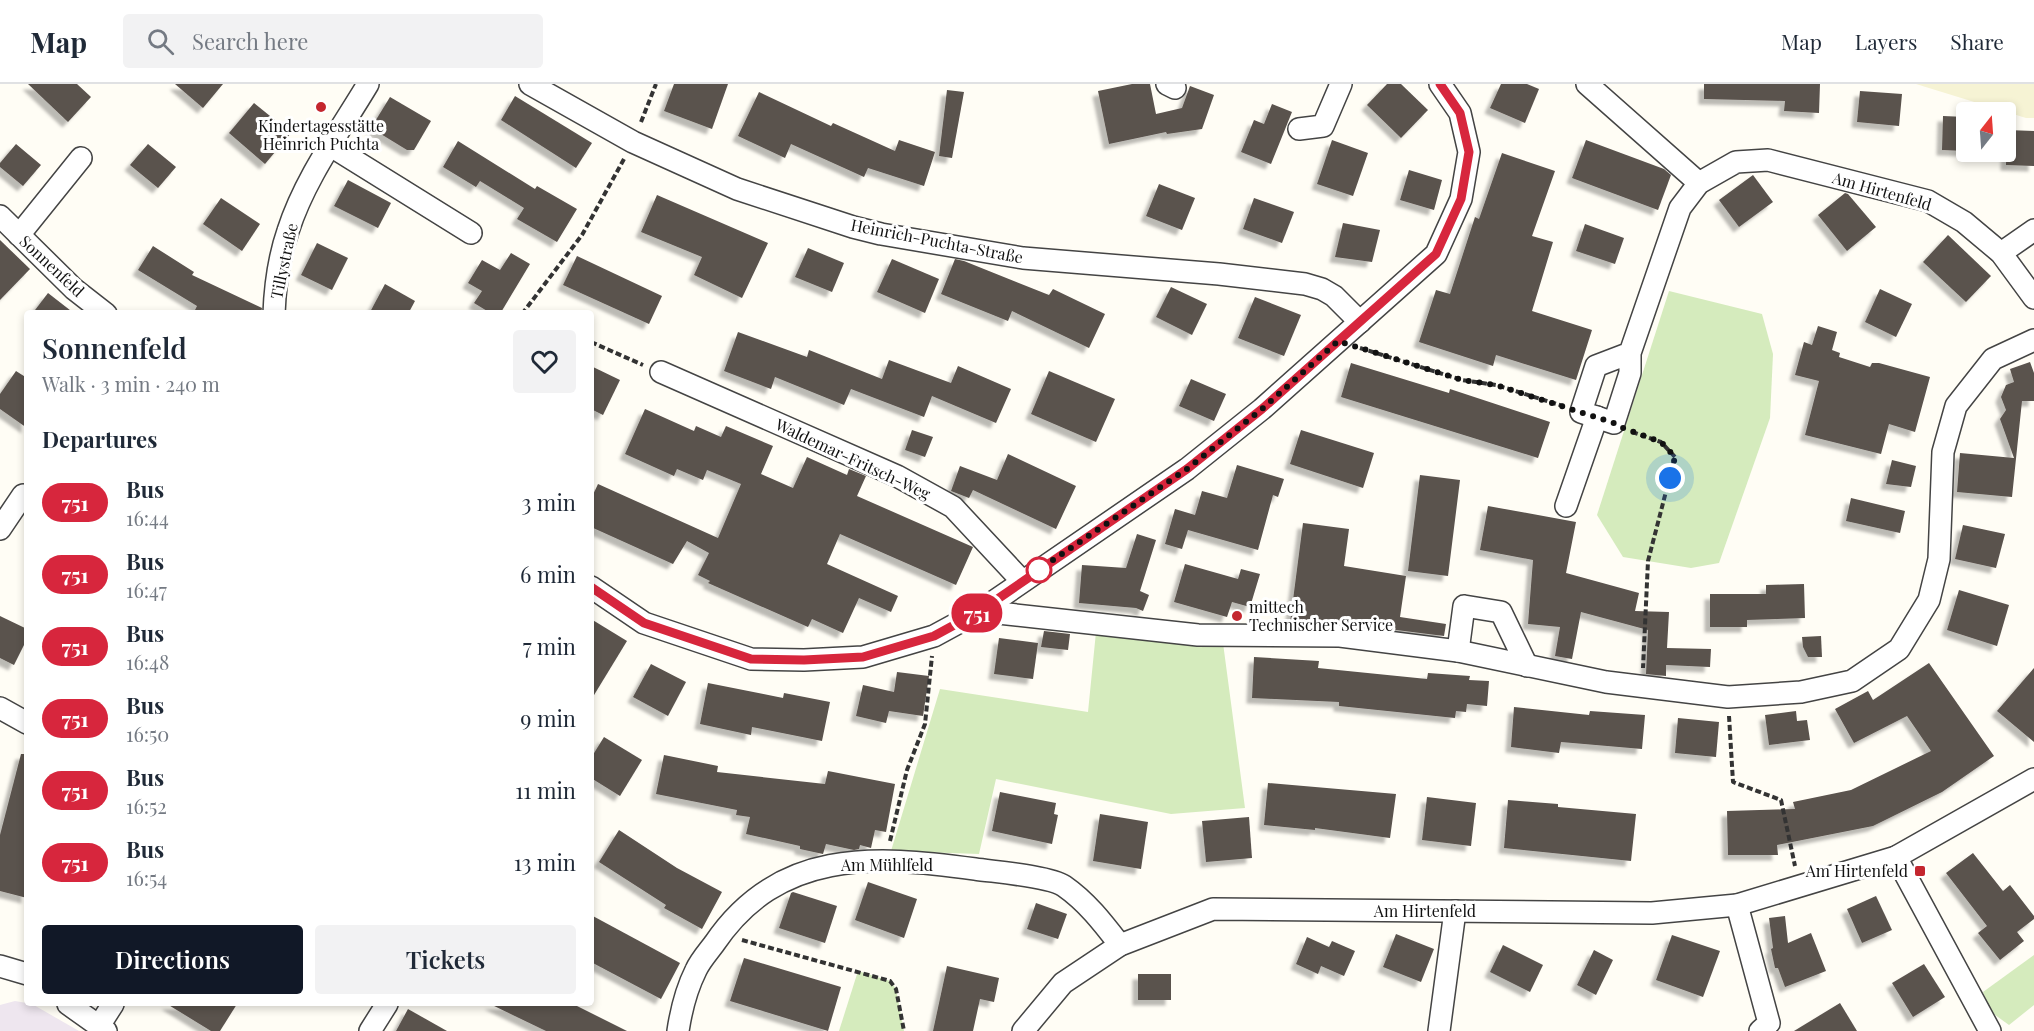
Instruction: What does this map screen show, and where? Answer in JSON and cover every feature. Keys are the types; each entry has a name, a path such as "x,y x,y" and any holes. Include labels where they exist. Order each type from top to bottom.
{"street":[{"name":"Tillystraße","path":"274,310 275,285 287,231 306,188 368,84"},
{"name":"Heinrich-Puchta-Straße","path":"530,84 633,142 737,189 853,227 1023,258 1207,273 1305,284 1322,289 1334,296 1360,322"},
{"path":"1299,129 1323,126 1341,84"},
{"path":"594,589 644,623 751,659 804,660 863,657 934,636 980,611 1187,469 1262,409 1436,254 1461,199 1469,152 1460,113 1440,84"},
{"path":"1587,84 1699,183"},
{"path":"330,146 471,233"},
{"path":"19,235 81,158"},
{"name":"Am Hirtenfeld","path":"1597,417 1630,373 1630,353 1680,208 1699,183 1736,162 1768,160 1929,201 1964,222 2001,253 2033,295"},
{"name":"Sonnenfeld","path":"0,216 74,289 101,310"},
{"path":"2001,253 2034,230"},
{"path":"980,611 1198,635 1340,636 1458,651 1606,682 1728,697 1801,692 1852,681 1899,649 1929,600 1939,559 1943,452 1956,406 1993,359 2034,340"},
{"path":"1566,506 1597,417 1596,366 1630,353"},
{"name":"Waldemar-Fritsch-Weg","path":"661,372 897,476 953,507 1022,581"},
{"path":"0,529 24,496"},
{"path":"1458,651 1464,606 1501,612 1527,666"},
{"path":"0,708 24,721"},
{"name":"Am Hirtenfeld","path":"1023,1031 1063,983 1120,945 1212,909 1652,913 1737,905 1896,857 2034,779"},
{"path":"1896,857 1990,1031"},
{"name":"Am Mühlfeld","path":"678,1031 696,970 736,914 767,889 806,870 846,863 886,862 937,864 1031,877 1062,885 1096,913 1120,945"},
{"path":"1737,905 1769,1023 1760,1031"},
{"path":"1439,1031 1455,911"},
{"path":"0,966 24,973"},
{"path":"71,1006 103,1029 112,1006"},
{"path":"370,1031 386,1006"}],"path":[{"path":"525,310 582,235 633,142 656,84"},
{"path":"1338,341 1462,380 1496,385 1597,417 1661,442 1675,457 1648,561 1642,686"},
{"path":"594,343 661,372"},
{"path":"886,862 907,770 925,724 934,636"},
{"path":"1728,697 1733,782 1781,800 1799,885"},
{"path":"721,934 890,981 896,989 904,1031"}],"shaded area":[{"path":"1916,84 2034,84 2034,118 2016,115 2016,102 1974,102"},
{"path":"15,1001 24,1003 24,1006 35,1006 79,1031 0,1031 0,1005"}],"green space":[{"path":"1669,291 1762,314 1773,354 1770,418 1719,563 1691,568 1623,557 1597,515"},
{"path":"1096,632 1223,643 1245,808 1171,814 996,779 979,854 891,851 940,689 1088,712"},
{"path":"2034,955 2034,1005 2009,1025 1991,1012 1983,992"},
{"path":"858,971 890,981 896,989 904,1031 839,1031"}],"building":[{"path":"28,84 77,84 91,97 68,122"},
{"path":"175,84 223,84 203,108"},
{"path":"674,84 728,84 712,129 664,111"},
{"path":"1132,84 1150,84 1156,114 1182,108 1190,86 1214,95 1202,129 1167,134 1166,132 1109,144 1098,91"},
{"path":"1387,84 1401,84 1428,110 1401,138 1367,105"},
{"path":"1501,84 1527,84 1539,89 1525,123 1490,108"},
{"path":"1704,84 1820,84 1819,113 1784,111 1785,101 1704,99"},
{"path":"947,90 964,92 952,158 939,156"},
{"path":"1860,91 1902,94 1899,126 1857,122"},
{"path":"759,92 831,126 833,123 895,151 899,140 935,152 924,186 868,168 864,177 791,144 785,158 738,136"},
{"path":"515,96 592,143 576,168 501,120"},
{"path":"390,97 431,121 414,150 407,150 371,128"},
{"path":"254,103 291,133 265,164 229,133"},
{"path":"1272,104 1292,112 1271,164 1241,152 1254,120 1264,124"},
{"path":"1943,116 1956,117 1956,151 1942,150"},
{"path":"2016,130 2034,131 2034,166 2006,165 2006,162 2016,162"},
{"path":"1332,140 1368,153 1353,196 1317,184"},
{"path":"1586,140 1664,169 1671,175 1658,210 1572,178"},
{"path":"458,141 535,189 537,186 577,209 557,242 517,219 524,208 480,181 476,187 443,167"},
{"path":"16,144 41,165 23,186 0,167 0,163"},
{"path":"148,144 176,167 158,188 130,165"},
{"path":"1502,153 1555,171 1532,236 1553,242 1532,311 1592,330 1576,380 1496,355 1493,366 1419,342 1436,290 1450,294 1475,217 1479,219"},
{"path":"1409,170 1442,180 1434,210 1400,200"},
{"path":"1753,175 1773,202 1739,227 1719,200"},
{"path":"348,180 391,203 378,228 334,206"},
{"path":"1159,184 1195,198 1182,230 1146,216"},
{"path":"1845,193 1876,227 1847,251 1818,215"},
{"path":"657,195 768,243 742,298 694,275 702,257 641,232"},
{"path":"221,198 260,224 242,251 203,224"},
{"path":"1254,198 1294,212 1282,243 1243,229"},
{"path":"1343,223 1380,230 1372,262 1335,257"},
{"path":"1585,224 1624,238 1615,264 1576,251"},
{"path":"1948,235 1991,276 1966,302 1923,262"},
{"path":"0,240 30,269 0,300"},
{"path":"317,243 348,258 332,290 301,275"},
{"path":"153,246 194,272 192,275 262,308 262,310 195,310 197,306 138,270"},
{"path":"808,248 844,263 832,292 795,277"},
{"path":"511,253 530,264 502,310 485,310 474,303 482,291 468,283 482,260 500,270"},
{"path":"577,256 662,296 649,324 563,285"},
{"path":"892,259 939,279 925,313 877,292"},
{"path":"955,259 1049,295 1053,289 1105,314 1089,348 1012,311 1008,321 941,294"},
{"path":"385,284 415,301 410,310 371,310"},
{"path":"1171,287 1207,304 1192,335 1156,317"},
{"path":"1880,289 1912,304 1896,337 1865,322"},
{"path":"48,293 70,310 35,310"},
{"path":"1255,297 1301,315 1284,356 1238,338"},
{"path":"1818,326 1837,332 1832,350 1840,353 1839,357 1870,367 1872,363 1879,363 1930,377 1915,432 1889,424 1881,454 1805,435 1819,381 1795,375 1804,342 1812,345"},
{"path":"738,332 807,357 809,350 882,379 889,360 951,383 958,366 1011,389 996,423 932,396 924,417 851,389 844,405 775,377 771,389 724,371"},
{"path":"2030,362 2034,373 2034,401 2022,401 2012,497 1957,492 1960,453 2014,458 2000,419 2006,410 2001,397 2006,385 2014,382 2010,369"},
{"path":"1351,363 1449,393 1450,389 1550,422 1538,458 1341,397"},
{"path":"594,367 620,380 603,415 594,410"},
{"path":"16,371 24,376 24,426 0,409 0,394"},
{"path":"1049,371 1115,399 1096,442 1031,414"},
{"path":"1191,379 1226,394 1214,421 1179,406"},
{"path":"645,409 694,431 696,426 721,437 726,426 773,446 761,474 793,488 807,457 847,475 849,469 866,476 857,496 973,547 956,585 840,534 827,564 898,596 891,612 859,598 843,633 812,619 808,627 708,583 710,581 698,575 709,553 687,541 673,564 594,528 594,493 598,484 718,538 741,484 707,470 703,480 677,469 674,476 625,454"},
{"path":"912,430 933,437 925,457 905,450"},
{"path":"1301,430 1374,453 1363,488 1290,464"},
{"path":"1008,454 1076,486 1056,529 973,490 969,498 951,491 960,466 997,480"},
{"path":"1892,460 1916,466 1911,487 1886,484"},
{"path":"1237,465 1284,479 1278,497 1273,495 1258,550 1188,530 1182,549 1165,544 1175,509 1195,515 1202,491 1227,498"},
{"path":"1420,475 1460,480 1448,576 1408,571"},
{"path":"1851,498 1905,511 1900,533 1846,521"},
{"path":"1488,506 1576,522 1566,573 1639,593 1635,611 1669,612 1667,648 1711,649 1710,667 1666,665 1666,676 1646,674 1648,630 1581,612 1572,659 1555,656 1560,627 1528,624 1533,560 1480,550"},
{"path":"1303,523 1349,529 1344,566 1406,576 1400,617 1446,624 1444,636 1341,623 1290,623"},
{"path":"1963,525 2005,534 1996,568 1955,559"},
{"path":"1137,534 1156,540 1140,591 1149,595 1143,611 1136,608 1079,603 1082,565 1126,568"},
{"path":"1185,564 1238,579 1241,569 1260,574 1250,607 1232,602 1227,617 1174,602"},
{"path":"1804,584 1805,618 1747,620 1747,627 1710,627 1710,594 1766,594 1766,585"},
{"path":"1959,590 2009,605 1997,646 1947,630"},
{"path":"0,616 24,628 24,645 14,665 0,658"},
{"path":"594,621 627,641 594,695"},
{"path":"1044,631 1070,634 1068,650 1041,647"},
{"path":"1821,636 1822,657 1808,657 1803,647 1802,637"},
{"path":"999,638 1038,643 1033,679 994,674"},
{"path":"1254,657 1319,661 1318,668 1427,679 1428,673 1470,676 1469,680 1489,681 1487,706 1467,704 1466,712 1456,711 1455,718 1339,706 1339,702 1252,698"},
{"path":"1929,663 1994,756 1942,792 1873,826 1777,845 1778,855 1728,855 1727,811 1795,809 1793,802 1851,790 1931,751 1907,716 1854,743 1835,709 1868,691 1873,700"},
{"path":"651,664 686,682 668,716 633,697"},
{"path":"2034,668 2034,742 1997,711"},
{"path":"897,672 929,676 923,716 889,711 886,723 856,716 863,685 894,692"},
{"path":"708,683 783,698 784,693 830,702 822,741 752,727 751,735 700,724"},
{"path":"1514,707 1589,715 1590,711 1645,715 1642,749 1561,742 1559,753 1511,747"},
{"path":"1796,711 1797,721 1807,720 1810,740 1769,745 1765,715"},
{"path":"1678,718 1719,722 1716,757 1675,753"},
{"path":"604,737 642,760 620,796 594,780 594,753"},
{"path":"21,754 24,754 24,897 0,891 0,835"},
{"path":"664,755 718,766 717,772 825,784 828,771 895,784 886,832 875,830 871,848 860,845 859,849 854,850 826,844 823,854 800,849 800,846 746,834 750,817 736,815 737,810 656,794"},
{"path":"1268,783 1396,794 1390,838 1315,828 1315,830 1264,825"},
{"path":"1000,792 1056,803 1054,814 1058,815 1052,844 992,831"},
{"path":"1427,797 1476,803 1471,846 1422,840"},
{"path":"1508,800 1636,814 1631,861 1504,848"},
{"path":"1100,814 1148,822 1141,869 1093,861"},
{"path":"1249,817 1252,858 1206,862 1202,821"},
{"path":"619,830 677,868 722,892 702,929 664,908 666,905 599,862"},
{"path":"1973,853 2003,891 2010,885 2034,916 2034,919 2017,932 2024,941 2000,960 1978,933 1987,926 1946,873"},
{"path":"868,882 917,899 904,938 855,920"},
{"path":"793,892 837,906 825,943 779,928"},
{"path":"1876,896 1892,930 1862,943 1847,909"},
{"path":"1036,903 1067,914 1058,939 1027,929"},
{"path":"1785,916 1788,943 1811,933 1826,971 1785,987 1778,968 1775,968 1769,918"},
{"path":"594,917 680,963 661,999 594,964"},
{"path":"1396,934 1434,949 1421,982 1383,967"},
{"path":"1672,935 1720,951 1703,997 1656,980"},
{"path":"1307,937 1329,947 1332,941 1355,951 1344,976 1321,966 1318,974 1296,964"},
{"path":"1503,945 1543,965 1530,992 1490,972"},
{"path":"1594,950 1613,960 1596,995 1577,985"},
{"path":"744,958 841,987 828,1031 730,1001"},
{"path":"1924,964 1945,997 1913,1017 1892,983"},
{"path":"947,966 999,978 994,1002 980,999 973,1031 933,1031"},
{"path":"1138,974 1171,974 1171,1000 1138,1000"},
{"path":"1840,1003 1857,1031 1794,1031"},
{"path":"170,1006 236,1006 220,1031 211,1031"},
{"path":"494,1006 577,1006 627,1031 546,1031"},
{"path":"408,1009 447,1031 396,1031"}],"bus line":[{"name":"751","path":"594,589 644,623 751,659 804,660 863,657 934,636 980,611 1187,469 1262,409 1436,254 1461,199 1469,152 1460,113 1440,84"}],"place":[{"name":"Kindertagesstätte Heinrich Puchta","path":"321,107"},
{"name":"mittech Technischer Service","path":"1237,616"},
{"name":"Am Hirtenfeld","path":"1920,871"}],"route":[{"path":"1039,570 1037,571 1187,469 1262,409 1338,341 1462,380 1496,385 1614,423 1661,442 1675,457 1670,478"}]}
